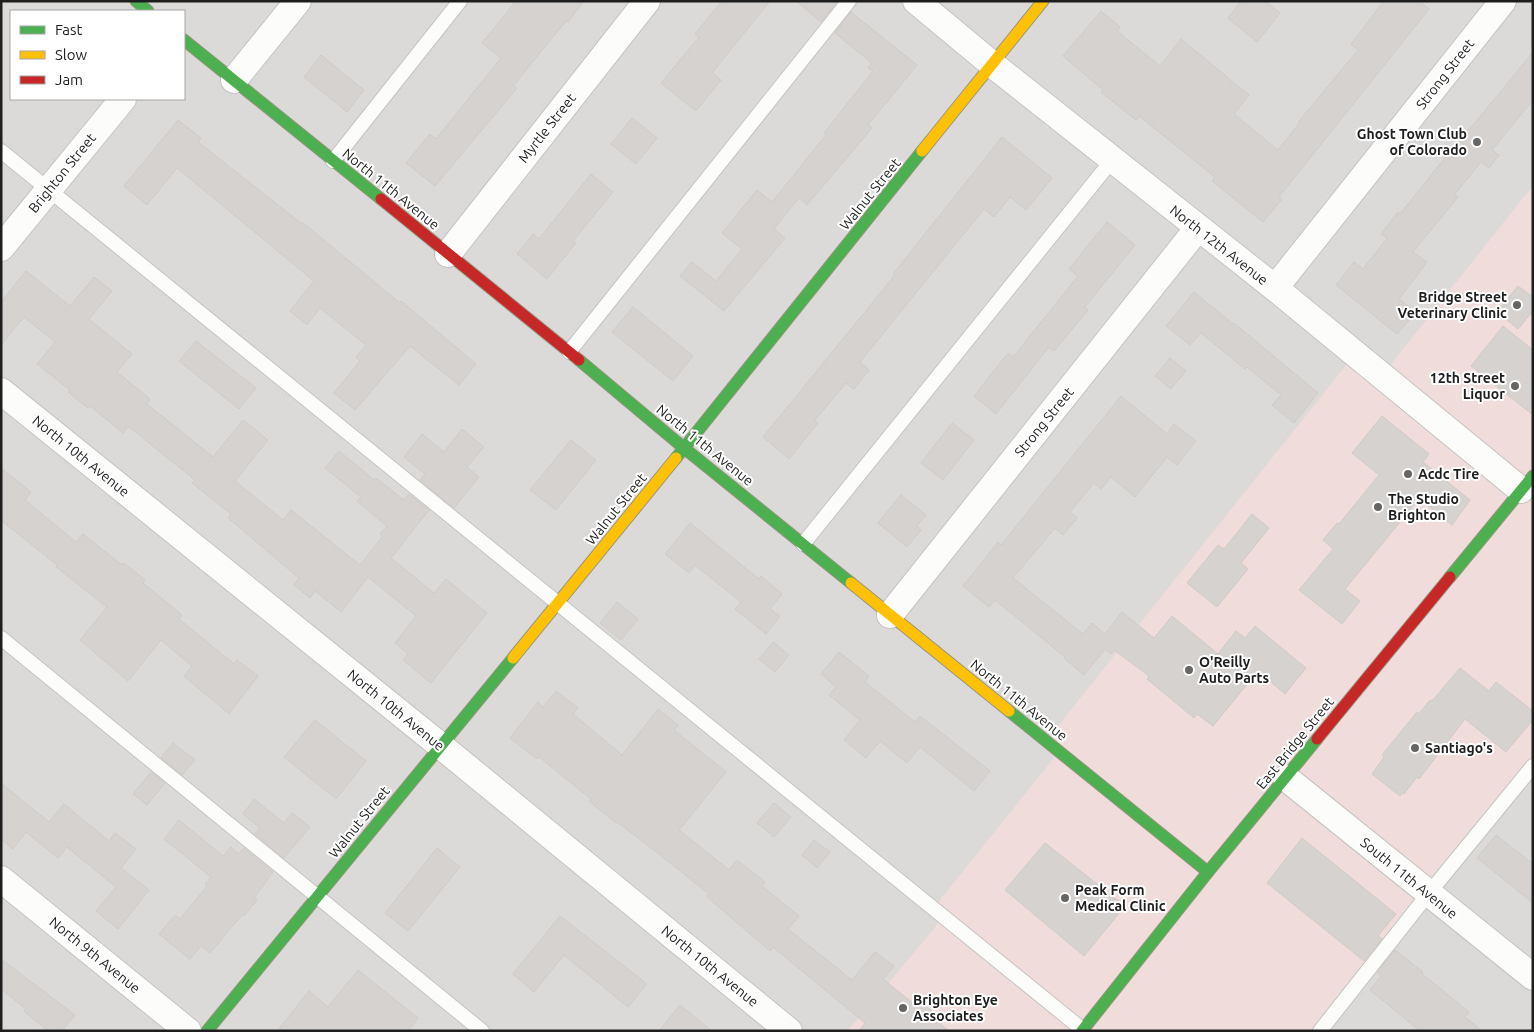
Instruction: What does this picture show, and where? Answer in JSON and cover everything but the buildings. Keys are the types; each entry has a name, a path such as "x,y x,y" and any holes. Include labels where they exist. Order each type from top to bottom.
{"street":[{"path":"136,1 147,10"},
{"path":"234,80 298,1"},
{"name":"Myrtle Street","path":"448,254 647,1"},
{"name":"North 12th Avenue","path":"916,1 993,65 1198,228 1529,481"},
{"name":"Walnut Street","path":"207,1031 684,448 1043,1"},
{"name":"Strong Street","path":"1275,288 1502,1"},
{"name":"North 11th Avenue","path":"185,41 1208,872"},
{"name":"Brighton Street","path":"1,248 122,100"},
{"name":"Strong Street","path":"890,615 1198,228"},
{"name":"North 10th Avenue","path":"1,392 441,746 789,1031"},
{"name":"East Bridge Street","path":"1082,1030 1208,872 1529,481"},
{"name":"South 11th Avenue","path":"1286,778 1533,977"},
{"name":"North 9th Avenue","path":"1,879 188,1031"}],"lane":[{"path":"332,160 460,1"},
{"path":"569,352 849,1"},
{"path":"1,151 559,602 1082,1030"},
{"path":"803,544 1113,159"},
{"path":"1,638 482,1031"},
{"path":"1320,1031 1533,766"}],"shaded area":[{"path":"1,1 1533,1 1533,186 1382,376 1059,752 934,908 945,917 848,1031 1,1031"},
{"path":"1533,186 1533,766 1320,1031 848,1031 944,917 934,908 1059,752 1046,741 1355,354 1382,376"},
{"path":"1533,766 1533,1031 1318,1031"}],"traffic: fast":[{"path":"136,1 147,10"},
{"path":"185,41 381,199"},
{"path":"676,458 922,151"},
{"path":"579,360 851,583"},
{"path":"1450,577 1533,476"},
{"path":"207,1031 513,658"},
{"path":"1009,711 1208,872"},
{"path":"1082,1031 1208,872 1317,739"}],"traffic: slow":[{"path":"922,151 1043,1"},
{"path":"513,658 676,458"},
{"path":"851,583 1009,711"}],"traffic: jam":[{"path":"381,199 579,360"},
{"path":"1317,739 1450,577"}],"place":[{"name":"Ghost Town Club of Colorado","path":"1477,142"},
{"name":"Bridge Street Veterinary Clinic","path":"1517,305"},
{"name":"12th Street Liquor","path":"1515,386"},
{"name":"Acdc Tire","path":"1408,474"},
{"name":"The Studio Brighton","path":"1378,507"},
{"name":"O'Reilly Auto Parts","path":"1189,670"},
{"name":"Santiago's","path":"1415,748"},
{"name":"Peak Form Medical Clinic","path":"1065,898"},
{"name":"Brighton Eye Associates","path":"903,1008"}]}
